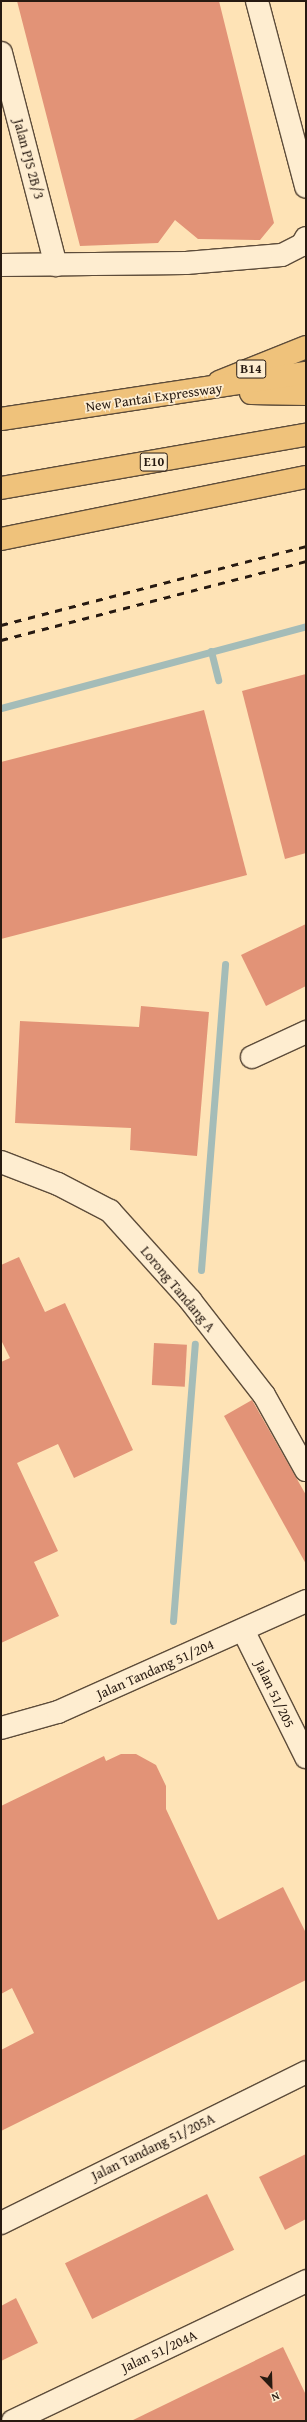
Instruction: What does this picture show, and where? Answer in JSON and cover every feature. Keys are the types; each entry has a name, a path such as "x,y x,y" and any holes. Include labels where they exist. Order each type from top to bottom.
{"main road":[{"name":"B14","path":"196,392 306,347"},
{"name":"New Pantai Expressway","path":"1,419 196,392 306,373"},
{"path":"196,392 306,394"},
{"name":"E10","path":"1,488 306,435"},
{"path":"1,539 306,477"}],"street":[{"path":"258,1 306,187"},
{"name":"Jalan PJS 2B/3","path":"1,53 56,265"},
{"path":"1,265 186,263 282,255 302,245 306,238"},
{"path":"252,1057 306,1032"},
{"name":"Lorong Tandang A","path":"1,1162 58,1184 110,1211 190,1300 264,1395 306,1470"},
{"name":"Jalan Tandang 51/204","path":"1,1728 58,1712 306,1601"},
{"name":"Jalan 51/205","path":"243,1630 306,1757"},
{"name":"Jalan Tandang 51/205A","path":"1,2223 306,2072"},
{"name":"Jalan 51/204A","path":"13,2421 306,2281"}],"building":[{"path":"17,1 219,1 274,223 260,240 198,239 175,220 158,243 80,246"},
{"path":"306,674 306,853 285,859 242,691"},
{"path":"204,710 247,875 1,939 1,762"},
{"path":"306,924 306,986 266,1006 241,955"},
{"path":"141,1006 209,1012 197,1156 130,1150 131,1128 15,1123 20,1021 139,1027"},
{"path":"19,1257 45,1312 65,1303 133,1450 74,1478 58,1444 17,1463 58,1551 34,1562 59,1616 1,1643 1,1362 10,1358 1,1340 1,1265"},
{"path":"154,1343 187,1345 185,1387 152,1385"},
{"path":"252,1400 306,1495 306,1564 224,1416"},
{"path":"121,1754 136,1754 156,1765 166,1786 166,1809 218,1920 283,1887 306,1933 306,1980 1,2131 1,2050 34,2033 12,1988 1,1994 1,1806 104,1756 106,1761"},
{"path":"306,2154 306,2219 285,2230 259,2177"},
{"path":"207,2194 234,2250 92,2319 65,2263"},
{"path":"16,2298 38,2343 1,2361 1,2306"},
{"path":"283,2347 306,2395 306,2421 131,2421"}],"waterway":[{"path":"1,708 306,626"},
{"path":"211,651 218,680"},
{"path":"201,1270 225,964"},
{"path":"173,1621 195,1344"}],"railway":[{"path":"1,625 306,546"},
{"path":"1,640 306,561"}]}
